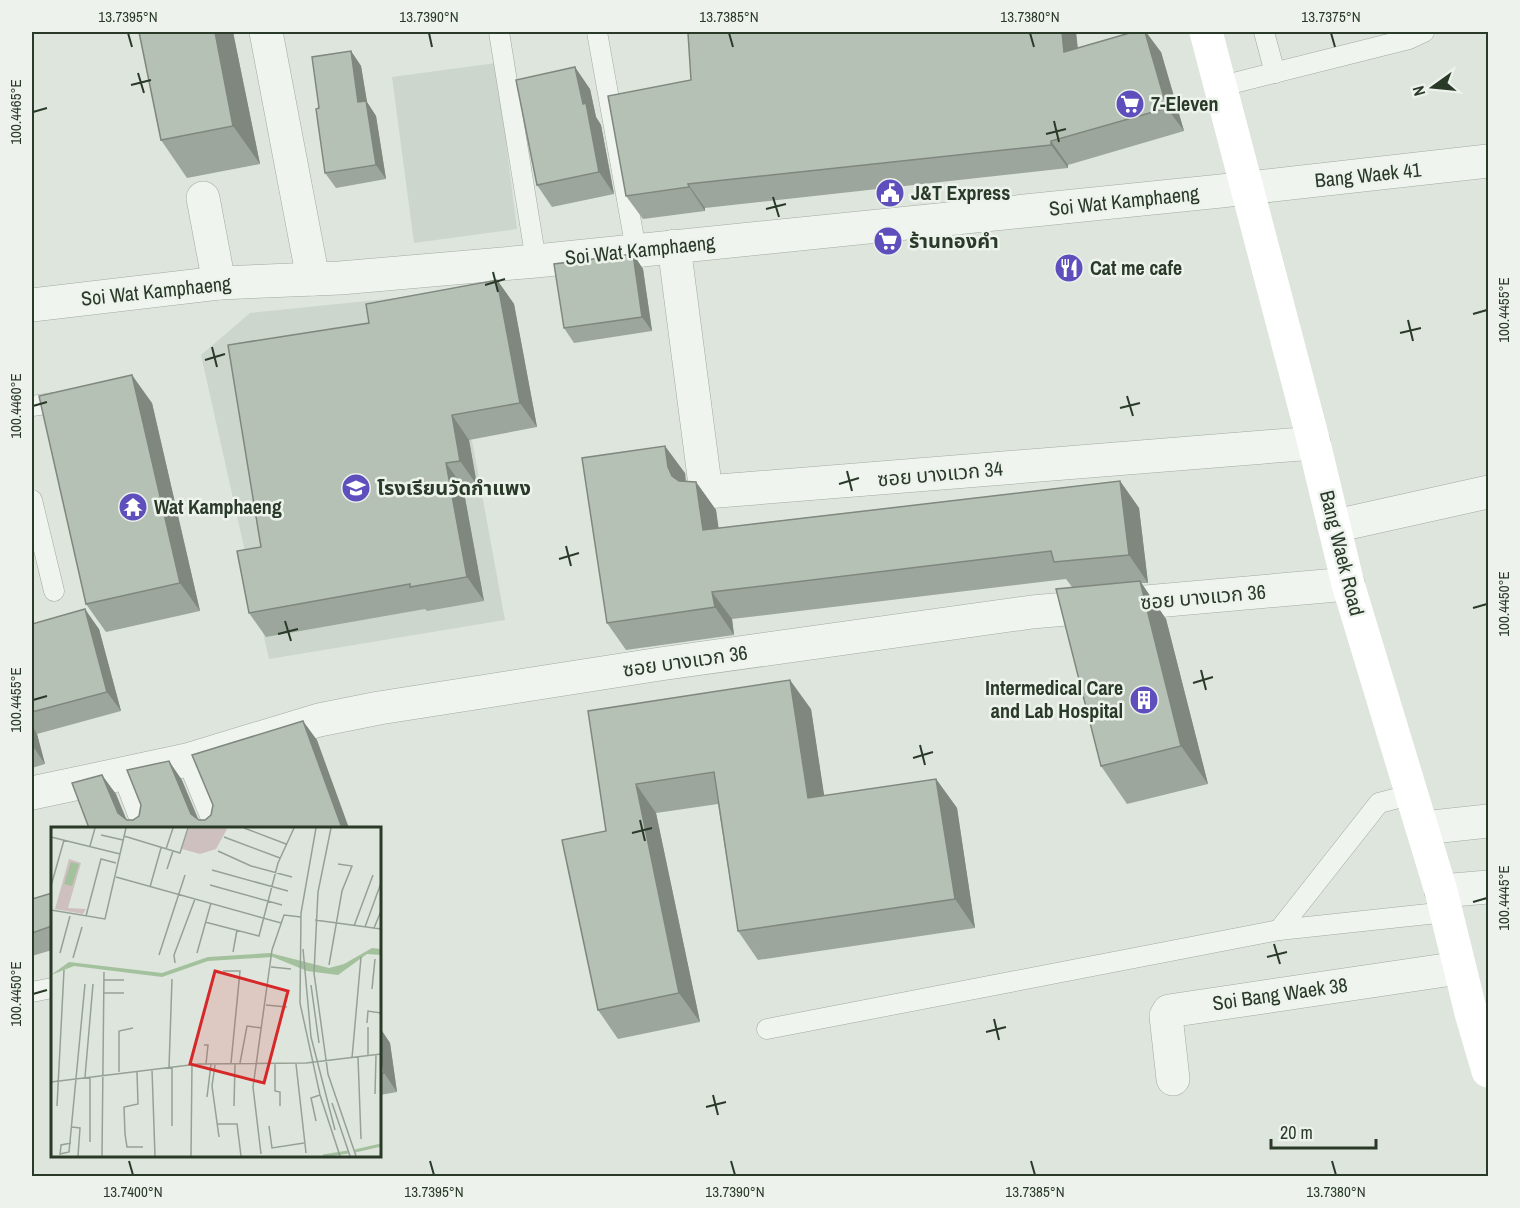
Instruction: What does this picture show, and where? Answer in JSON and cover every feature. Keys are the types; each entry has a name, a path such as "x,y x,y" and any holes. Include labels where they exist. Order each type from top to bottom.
{"main road":[{"name":"Bang Waek Road","path":"1206,32 1314,443 1348,584 1423,828 1488,1071"}],"street":[{"path":"266,32 313,279"},
{"name":"Bang Waek 41","path":"1248,187 1488,161"},
{"name":"Soi Wat Kamphaeng","path":"32,305 219,283 313,279 536,261 1248,187"},
{"path":"203,198 219,283"},
{"name":"ซอย บางแวก 34","path":"674,246 706,492 1314,443"},
{"path":"1335,526 1488,492"},
{"name":"ซอย บางแวก 36","path":"32,793 187,760 319,720 379,708 660,664 1032,612 1348,584"},
{"path":"1423,828 1488,821"},
{"path":"1444,902 1488,887"},
{"name":"Soi Bang Waek 38","path":"1173,1078 1166,1016 1169,1011 1459,968"}],"lane":[{"path":"499,32 536,261"},
{"path":"597,32 636,249"},
{"path":"1263,32 1275,73"},
{"path":"1222,86 1409,39 1424,32"},
{"path":"32,406 86,398"},
{"path":"32,500 54,591"},
{"path":"187,760 215,827"},
{"path":"122,773 143,827"},
{"path":"1279,930 1379,803 1413,794"},
{"path":"767,1029 1279,930 1444,902"},
{"path":"32,992 51,988"}],"shaded area":[{"path":"496,63 517,229 414,243 392,77"},
{"name":"โรงเรียนวัดกำแพง","path":"445,293 505,620 269,659 201,355 250,313"}],"building":[{"path":"139,32 215,32 233,126 161,140"},
{"path":"1062,32 1064,52 1133,32 1145,32 1167,108 1051,141 1051,145 688,184 689,187 626,196 608,96 691,80 688,33"},
{"path":"351,51 358,102 366,101 376,165 325,173 316,109 319,108 312,57"},
{"path":"575,67 583,104 586,103 599,172 537,185 516,80"},
{"path":"633,254 642,317 564,328 554,264"},
{"name":"โรงเรียนวัดกำแพง","path":"497,280 520,403 452,415 460,461 446,463 467,577 410,587 410,584 249,613 237,551 261,547 228,345 369,323 366,304"},
{"path":"132,375 180,583 86,604 39,396"},
{"path":"665,446 668,467 672,476 679,481 696,482 703,530 1120,481 1129,555 1054,562 1051,551 712,592 715,607 607,623 582,458"},
{"name":"Intermedical Care and Lab Hospital","path":"1140,581 1181,746 1101,766 1056,589"},
{"path":"85,609 107,692 32,712 32,624"},
{"path":"790,680 808,798 936,779 955,899 738,931 714,772 636,784 679,993 598,1010 562,840 606,831 588,711"},
{"path":"303,721 342,827 89,827 72,783 102,775 118,813 127,820 133,820 139,816 141,805 127,770 169,761 191,814 199,820 205,820 211,815 213,805 192,755"},
{"path":"51,893 51,926 32,933 32,899"},
{"path":"381,1051 384,1073 381,1074"}],"place":[{"name":"7-Eleven","path":"1130,104"},
{"name":"J&T Express","path":"890,193"},
{"name":"ร้านทองคำ","path":"888,241"},
{"name":"Cat me cafe","path":"1069,268"},
{"name":"โรงเรียนวัดกำแพง","path":"356,488"},
{"name":"Wat Kamphaeng","path":"133,507"},
{"name":"Intermedical Care and Lab Hospital","path":"1144,700"}]}
